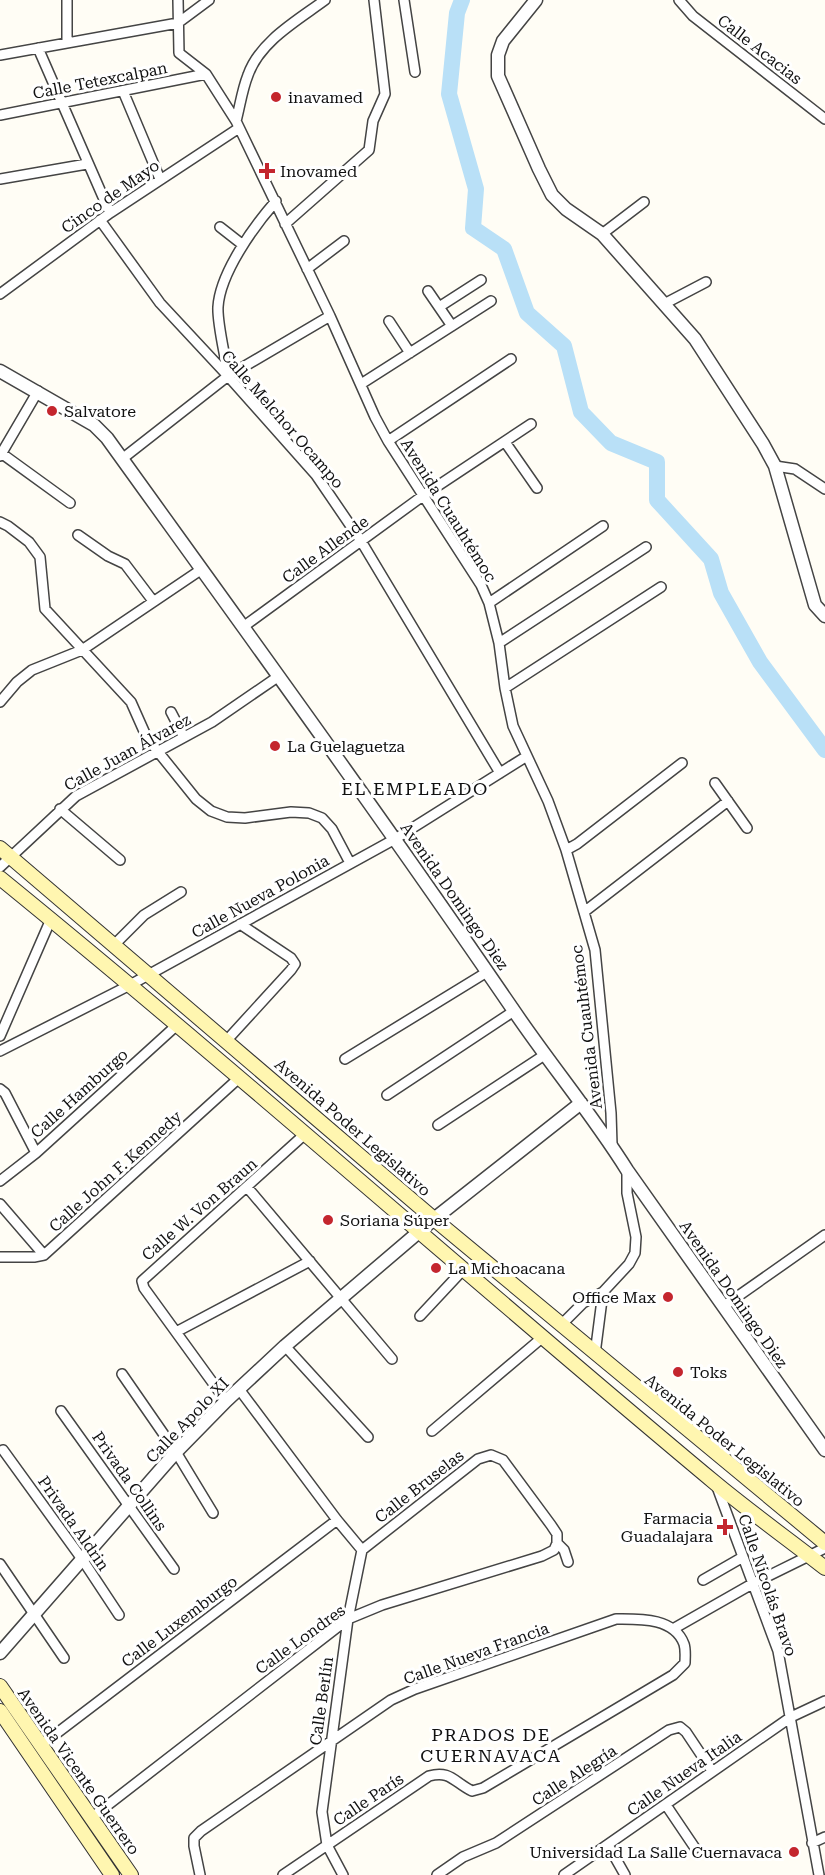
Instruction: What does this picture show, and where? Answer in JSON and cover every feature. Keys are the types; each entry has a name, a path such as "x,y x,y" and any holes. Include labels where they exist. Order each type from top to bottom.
{"main road":[{"name":"Avenida Poder Legislativo","path":"3,858 114,945 434,1219 825,1543"},
{"path":"0,878 130,985 716,1484 825,1568"},
{"name":"Avenida Vicente Guerrero","path":"0,1686 131,1875"},
{"name":"Avenida Vicente Guerrero","path":"0,1712 112,1875"}],"street":[{"path":"67,0 67,42"},
{"name":"Avenida Cuauhtémoc","path":"178,0 179,53 207,74 238,124 330,315 375,417 388,441 481,585 489,603 499,643 513,726 548,801 566,850 594,950 611,1113 612,1145"},
{"path":"0,55 178,23 209,0"},
{"path":"238,124 248,75 255,62 273,40 325,0"},
{"path":"285,224 369,150 373,121 385,94 374,0"},
{"path":"404,0 415,72"},
{"path":"536,0 502,41 498,55 498,76 539,169 552,195 566,209 603,234 695,339 775,466 815,605 825,616"},
{"name":"Calle Acacias","path":"683,2 825,119"},
{"path":"38,48 110,213"},
{"name":"Calle Tetexcalpan","path":"0,115 207,74"},
{"path":"123,91 160,179"},
{"name":"Cinco de Mayo","path":"0,294 100,220 238,124"},
{"path":"0,180 87,164"},
{"path":"228,376 218,308 221,290 255,224 276,201"},
{"path":"603,234 644,202"},
{"name":"Calle Melchor Ocampo","path":"100,220 160,303 316,475 361,541 500,773"},
{"path":"220,227 243,245"},
{"path":"307,269 344,241"},
{"path":"439,307 481,280"},
{"path":"664,304 706,282"},
{"path":"428,291 452,327"},
{"path":"361,384 491,302"},
{"path":"122,459 228,376 330,315"},
{"path":"389,321 410,353"},
{"path":"388,441 511,359"},
{"name":"Avenida Domingo Diez","path":"0,371 94,425 107,438 395,839 514,1011 612,1145 627,1170 825,1449"},
{"path":"38,391 1,455 70,503"},
{"name":"Calle Allende","path":"243,627 424,495 531,424"},
{"path":"505,442 537,488"},
{"path":"775,466 795,470 825,489"},
{"path":"0,522 29,542 40,557 45,609 131,702 147,738 184,787 211,811 227,817 245,818 291,812 309,813 322,819 332,829 350,863"},
{"path":"489,603 603,526"},
{"path":"78,535 108,556 125,564 153,601"},
{"path":"499,643 646,547"},
{"path":"0,702 17,682 32,670 82,650 202,569"},
{"path":"505,688 661,587"},
{"name":"Calle Juan Álvarez","path":"3,858 76,796 212,722 279,676"},
{"path":"171,712 184,737"},
{"name":"Calle Nueva Polonia","path":"0,1052 149,975 395,839 527,756"},
{"path":"566,850 682,763"},
{"path":"715,783 747,828"},
{"path":"584,912 728,801"},
{"path":"60,809 120,860"},
{"path":"114,945 144,915 181,892"},
{"path":"0,1036 51,919"},
{"path":"227,1040 295,964 291,958 240,924"},
{"path":"345,1059 487,972"},
{"path":"387,1095 514,1011"},
{"name":"Calle Hamburgo","path":"0,1180 36,1153 177,1025"},
{"path":"438,1125 546,1054"},
{"name":"Calle John F. Kennedy","path":"0,1257 44,1255 239,1078"},
{"path":"0,1089 5,1093 36,1153"},
{"name":"Calle Apolo XI","path":"0,1653 176,1452 226,1401 341,1297 434,1219 580,1103"},
{"name":"Calle W. Von Braun","path":"226,1401 144,1288 142,1281 305,1134"},
{"path":"561,1325 583,1303 603,1292 629,1264 635,1253 636,1237 627,1193 627,1170"},
{"path":"247,1187 392,1359"},
{"path":"0,1204 44,1255"},
{"path":"724,1306 825,1235"},
{"path":"176,1332 310,1261"},
{"path":"420,1316 463,1270"},
{"path":"595,1354 603,1292"},
{"path":"432,1431 543,1337"},
{"path":"285,1346 368,1437"},
{"path":"122,1374 176,1452 213,1513"},
{"path":"239,1389 362,1550"},
{"name":"Privada Collins","path":"62,1411 174,1569"},
{"name":"Privada Aldrin","path":"3,1450 82,1559 118,1615"},
{"name":"Calle Bruselas","path":"362,1550 478,1459 491,1455 503,1460 557,1534 557,1543"},
{"name":"Calle Nicolás Bravo","path":"716,1484 778,1652 819,1875"},
{"name":"Calle Luxemburgo","path":"40,1746 337,1520"},
{"path":"557,1543 564,1550 568,1562"},
{"name":"Calle Londres","path":"91,1818 348,1619 382,1605 542,1556 554,1550 557,1543"},
{"path":"673,1629 752,1584 825,1548"},
{"name":"Calle Berlín","path":"343,1875 327,1845 322,1812 348,1619 362,1550"},
{"path":"703,1580 743,1557"},
{"path":"0,1564 64,1658"},
{"name":"Calle Nueva Francia","path":"201,1875 194,1838 201,1831 391,1700 415,1689 616,1620 649,1620 673,1629"},
{"name":"Calle París","path":"283,1875 429,1776 439,1773 446,1774 472,1791 483,1788 673,1675 685,1663 685,1646 673,1629"},
{"name":"Calle Nueva Italia","path":"564,1875 791,1717 825,1701"},
{"name":"Calle Alegría","path":"437,1875 463,1857 496,1844 669,1730 680,1727 686,1732 712,1772"},
{"path":"666,1804 695,1848"},
{"path":"812,1843 825,1837"},
{"path":"608,1845 625,1875"}],"waterway":[{"path":"462,0 457,13 449,94 476,189 473,228 504,249 527,313 564,346 581,412 611,443 657,462 657,500 711,559 721,593 760,662 825,750"}],"place":[{"name":"inavamed","path":"276,97"},
{"name":"Inovamed","path":"267,171"},
{"name":"Salvatore","path":"52,411"},
{"name":"La Guelaguetza","path":"275,746"},
{"name":"Soriana Súper","path":"328,1220"},
{"name":"La Michoacana","path":"436,1268"},
{"name":"Office Max","path":"668,1297"},
{"name":"Toks","path":"678,1372"},
{"name":"Farmacia Guadalajara","path":"725,1527"},
{"name":"Universidad La Salle Cuernavaca","path":"794,1852"}],"district":[{"name":"EL EMPLEADO","path":"415,789"},
{"name":"PRADOS DE CUERNAVACA","path":"491,1745"}]}
